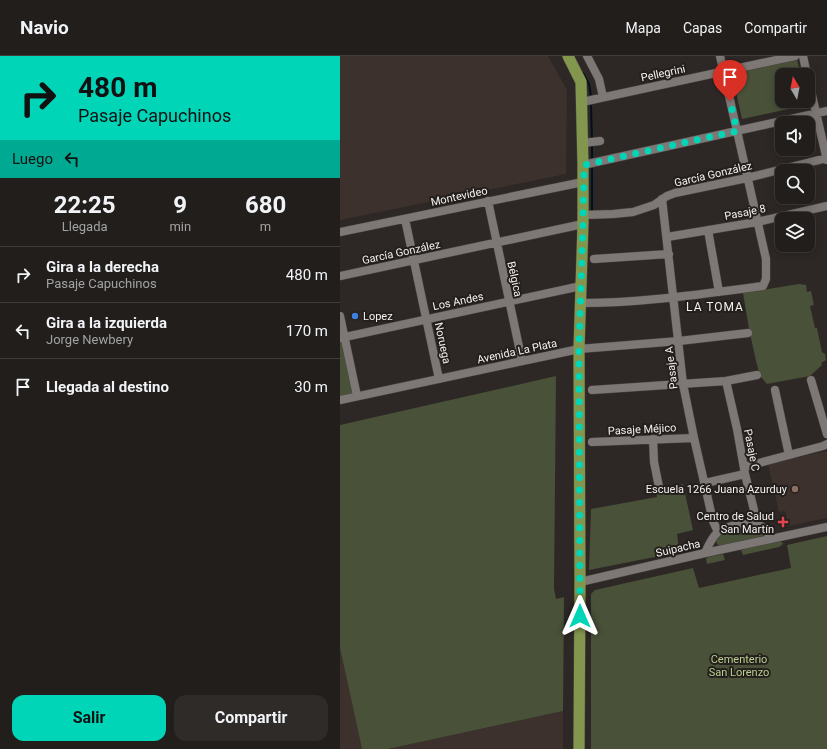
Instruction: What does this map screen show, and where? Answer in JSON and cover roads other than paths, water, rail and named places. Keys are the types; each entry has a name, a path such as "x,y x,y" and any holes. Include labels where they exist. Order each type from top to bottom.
{"main road":[{"path":"568,56 581,82 582,102 592,142 584,165 580,286 579,749"}],"street":[{"path":"588,56 600,79 603,97"},
{"path":"580,303 674,298 763,286 766,279 766,259 720,56"},
{"name":"Pellegrini","path":"582,102 795,56"},
{"path":"803,56 806,68"},
{"path":"815,108 827,159"},
{"path":"584,165 827,111"},
{"name":"García González","path":"340,276 496,243 583,219 633,212 654,205 667,196 675,193 748,178 827,159"},
{"name":"Montevideo","path":"340,232 583,182"},
{"name":"Pasaje A","path":"662,199 683,384 713,521 718,532"},
{"name":"Bélgica","path":"488,201 522,361"},
{"name":"Pasaje 8","path":"667,237 757,222 827,206"},
{"name":"Noruega","path":"405,219 439,379"},
{"path":"708,230 719,292"},
{"path":"594,259 669,254"},
{"name":"Los Andes","path":"342,338 580,286"},
{"path":"340,316 342,338 357,396"},
{"name":"Avenida La Plata","path":"340,400 579,349 679,341 748,333"},
{"path":"592,390 726,381 757,375"},
{"path":"811,380 827,434"},
{"name":"Pasaje C","path":"726,381 737,429 744,470 755,514 753,523"},
{"path":"775,390 789,455"},
{"name":"Pasaje Méjico","path":"592,442 694,438"},
{"path":"653,439 654,462 659,487"},
{"path":"705,483 827,444"},
{"path":"705,553 718,532 727,527 746,523 758,524 768,532 770,539"},
{"name":"Suipacha","path":"580,582 827,527"}],"waterway":[{"path":"583,73 589,84 591,96"},
{"path":"591,106 592,139"},
{"path":"592,143 592,158"},
{"path":"592,169 592,211"}],"place":[{"name":"Lopez","path":"355,316"},
{"name":"Escuela 1266 Juana Azurduy","path":"795,489"},
{"name":"Centro de Salud San Martín","path":"783,522"}],"district":[{"name":"LA TOMA","path":"715,307"}],"park label":[{"name":"Cementerio San Lorenzo","path":"739,665"}]}
